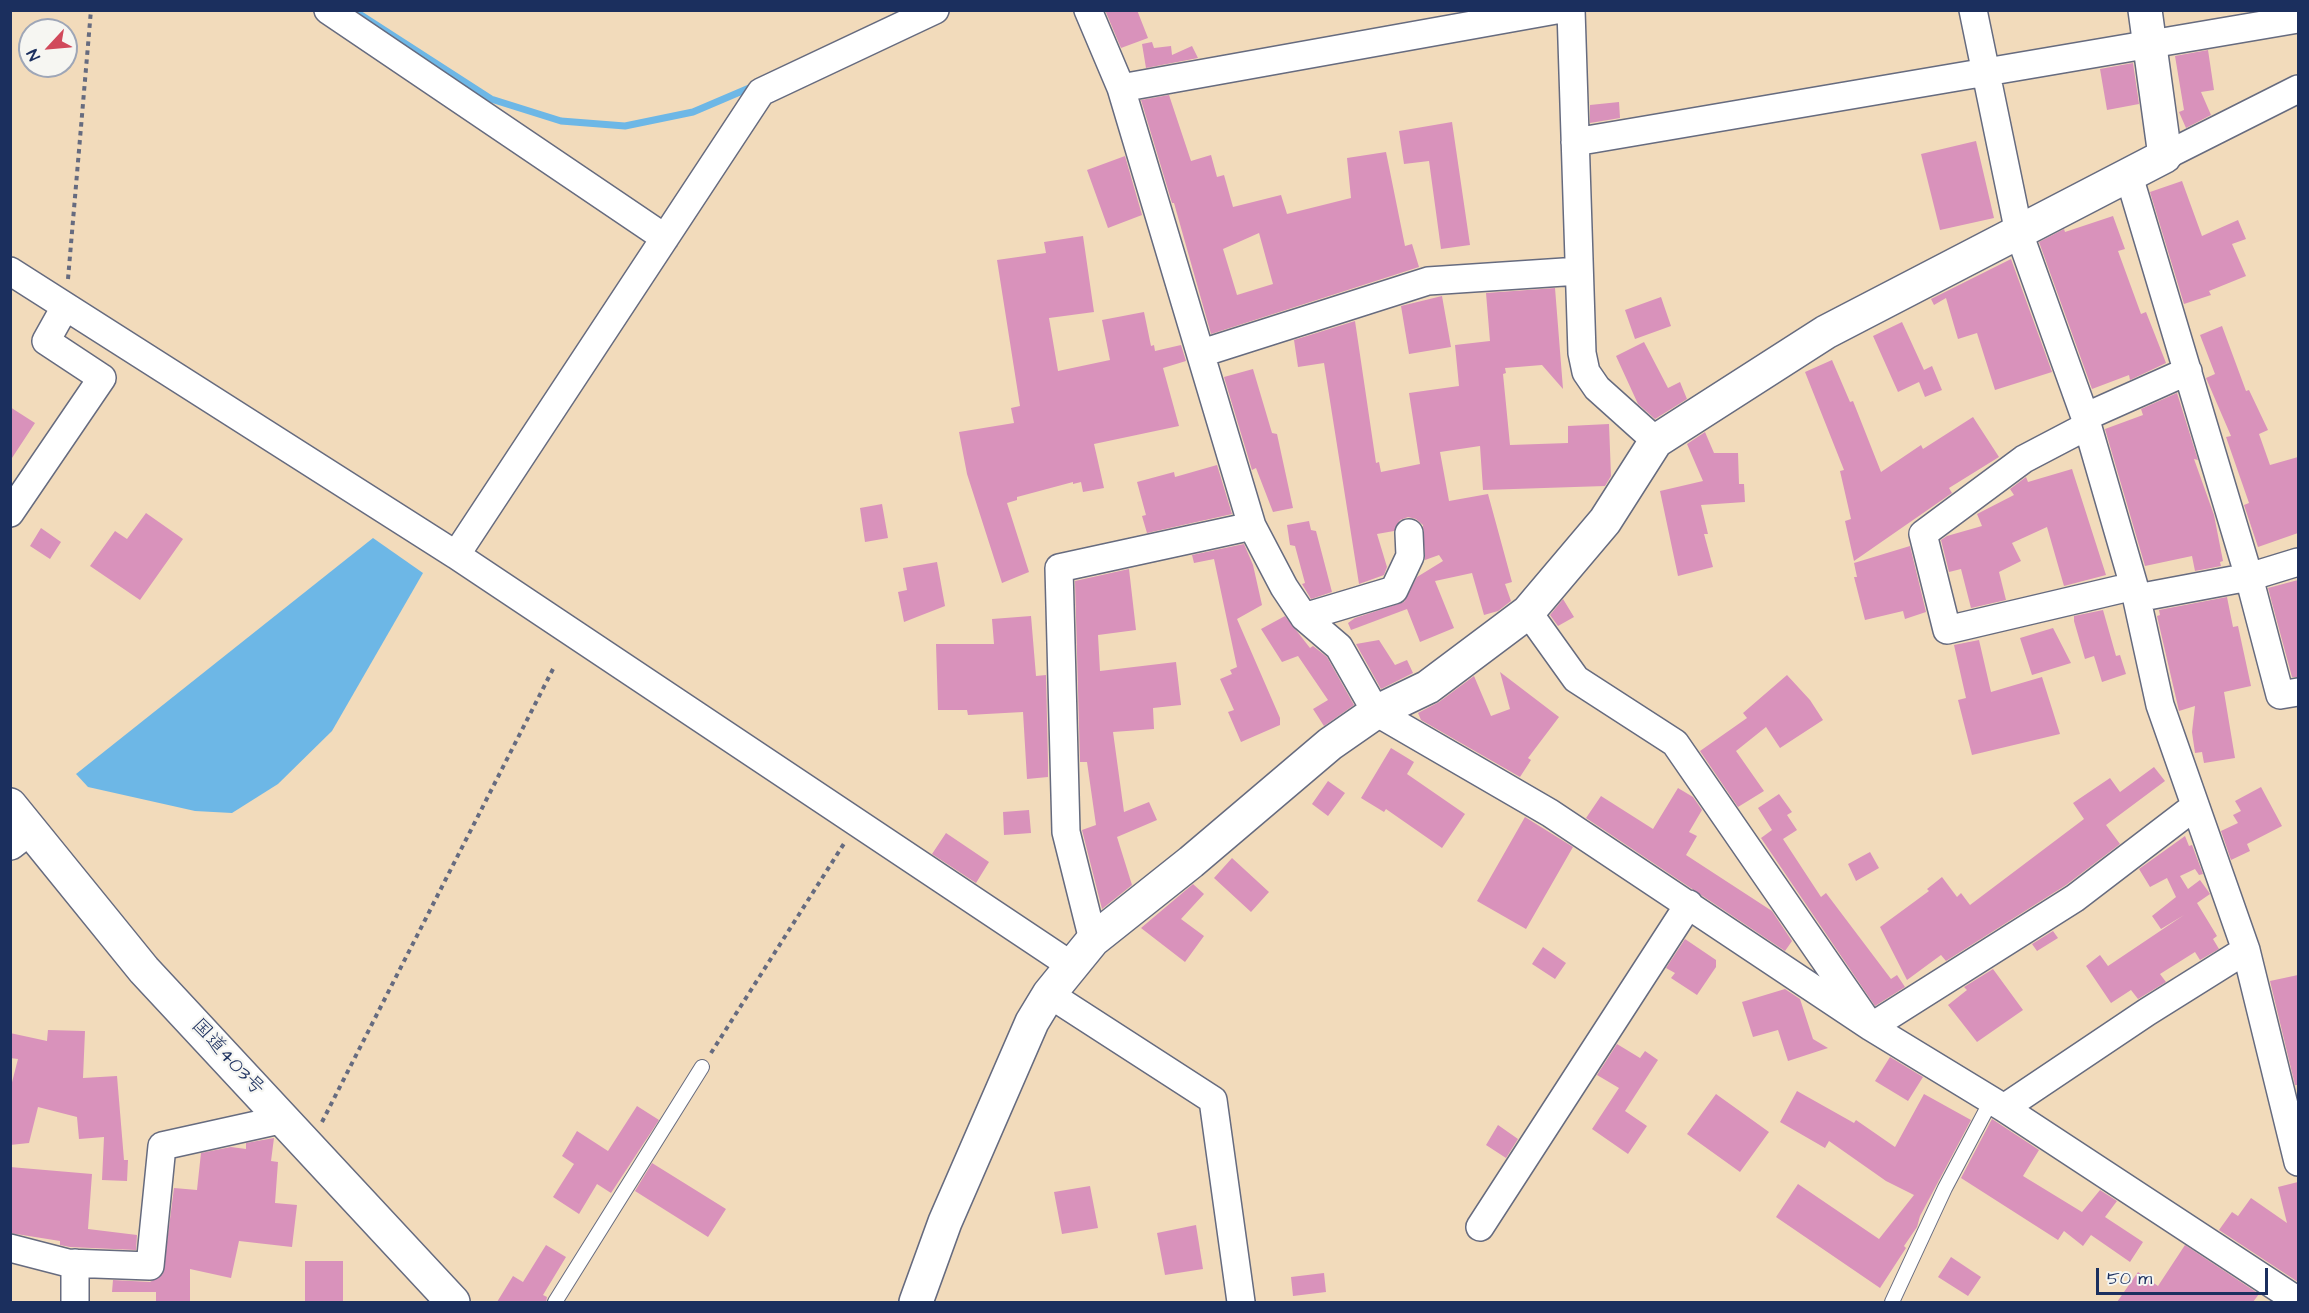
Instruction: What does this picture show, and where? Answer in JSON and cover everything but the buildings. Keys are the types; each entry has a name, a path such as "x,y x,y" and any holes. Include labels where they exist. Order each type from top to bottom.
{"main road":[{"path":"916,1302 945,1221 1000,1102 1032,1022 1050,994 1093,940 1191,862 1330,744 1376,712 1428,687 1528,612 1605,521 1656,441 1826,332 2165,156 2145,10"},
{"name":"国道403号","path":"16,826 144,970 453,1302"}],"street":[{"path":"328,10 665,238"},
{"path":"456,555 761,92 935,10"},
{"path":"1088,10 1120,88 1202,353 1252,526 1284,588 1304,617 1339,647 1376,712 1550,813 1871,1027 1998,1104 2298,1301"},
{"path":"1120,88 1556,10"},
{"path":"1571,10 1581,353 1586,372 1597,388 1656,441"},
{"path":"1973,10 2019,233 2086,422 2135,592 2160,705 2246,950 2298,1162"},
{"path":"1575,142 2298,18"},
{"path":"2165,156 2298,89"},
{"path":"2128,176 2249,577 2280,695 2298,692"},
{"path":"10,271 456,555 1072,966"},
{"path":"1202,353 1428,281 1579,271"},
{"path":"10,513 102,378 46,341 65,307"},
{"path":"2188,371 2086,422 2024,459 1923,534 1947,630 2135,592 2249,577 2298,562"},
{"path":"1093,940 1066,832 1059,568 1252,526"},
{"path":"1304,617 1394,590 1410,556 1409,533"},
{"path":"1528,612 1576,679 1675,743 1871,1027"},
{"path":"1871,1027 2075,898 2194,807"},
{"path":"1480,1227 1689,904"},
{"path":"1998,1104 2246,950"},
{"path":"1050,994 1212,1100 1240,1302"},
{"path":"10,1248 75,1263 150,1266 162,1146 284,1119"},
{"path":"75,1263 75,1302"}],"lane":[{"path":"555,1302 702,1067"},
{"path":"1892,1302 1945,1188 1998,1104"}],"path":[{"path":"65,307 91,10"},
{"path":"310,1147 554,667"},
{"path":"702,1067 858,825"}],"water":[{"path":"373,538 423,573 332,731 278,784 232,813 195,811 88,787 76,774"}],"waterway":[{"path":"353,10 491,99 561,121 625,126 693,112 754,86"}]}
